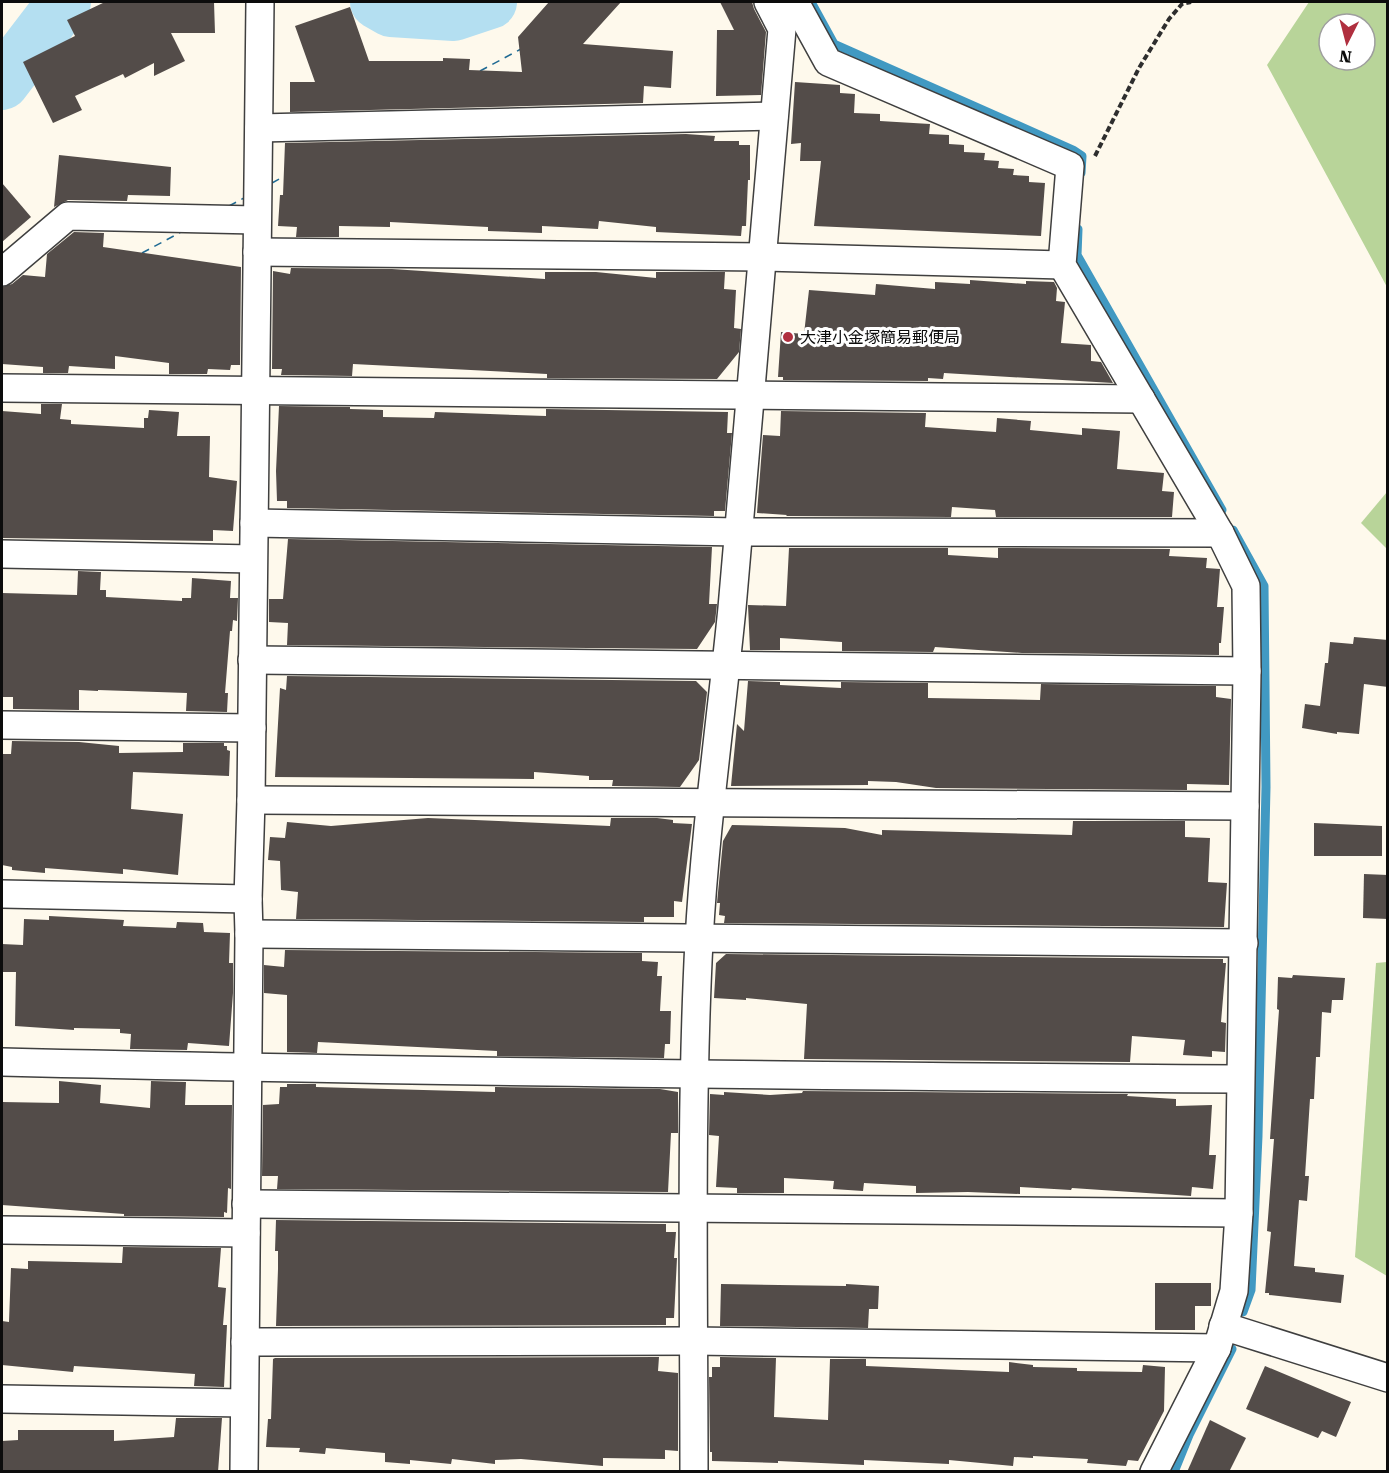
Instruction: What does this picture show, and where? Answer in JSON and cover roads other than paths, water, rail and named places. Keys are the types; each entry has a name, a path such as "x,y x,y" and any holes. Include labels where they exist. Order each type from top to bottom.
{"street":[{"path":"244,1472 248,899 260,2"},
{"path":"694,1472 694,1075 699,938 710,802 753,394 782,29 768,2"},
{"path":"795,2 828,62 1071,166 1062,265 1220,533 1246,586 1244,943 1239,1213 1234,1291 1220,1337 1154,1472"},
{"path":"259,128 774,116"},
{"path":"2,272 68,216 257,220"},
{"path":"257,252 764,257 1062,265"},
{"path":"2,388 1142,399"},
{"path":"254,523 739,532 1220,533"},
{"path":"2,554 253,559"},
{"path":"252,660 1247,671"},
{"path":"2,725 252,728"},
{"path":"251,800 1245,806"},
{"path":"2,894 248,899"},
{"path":"249,934 1244,943"},
{"path":"2,1062 694,1075 1240,1079"},
{"path":"246,1204 1239,1213"},
{"path":"2,1230 246,1233"},
{"path":"245,1342 1220,1337 1388,1378"},
{"path":"2,1399 244,1402"}],"waterway":[{"path":"2,83 64,2"},
{"path":"377,2 391,10 454,14 490,2"},
{"path":"811,2 834,44 1073,150 1082,156 1081,173"},
{"path":"1078,229 1077,255 1222,510"},
{"path":"1233,530 1264,586 1266,787 1258,1136 1251,1290 1243,1312"},
{"path":"1174,1472 1189,1435 1232,1349"}],"place":[{"name":"大津小金塚簡易郵便局","path":"788,337"}]}
